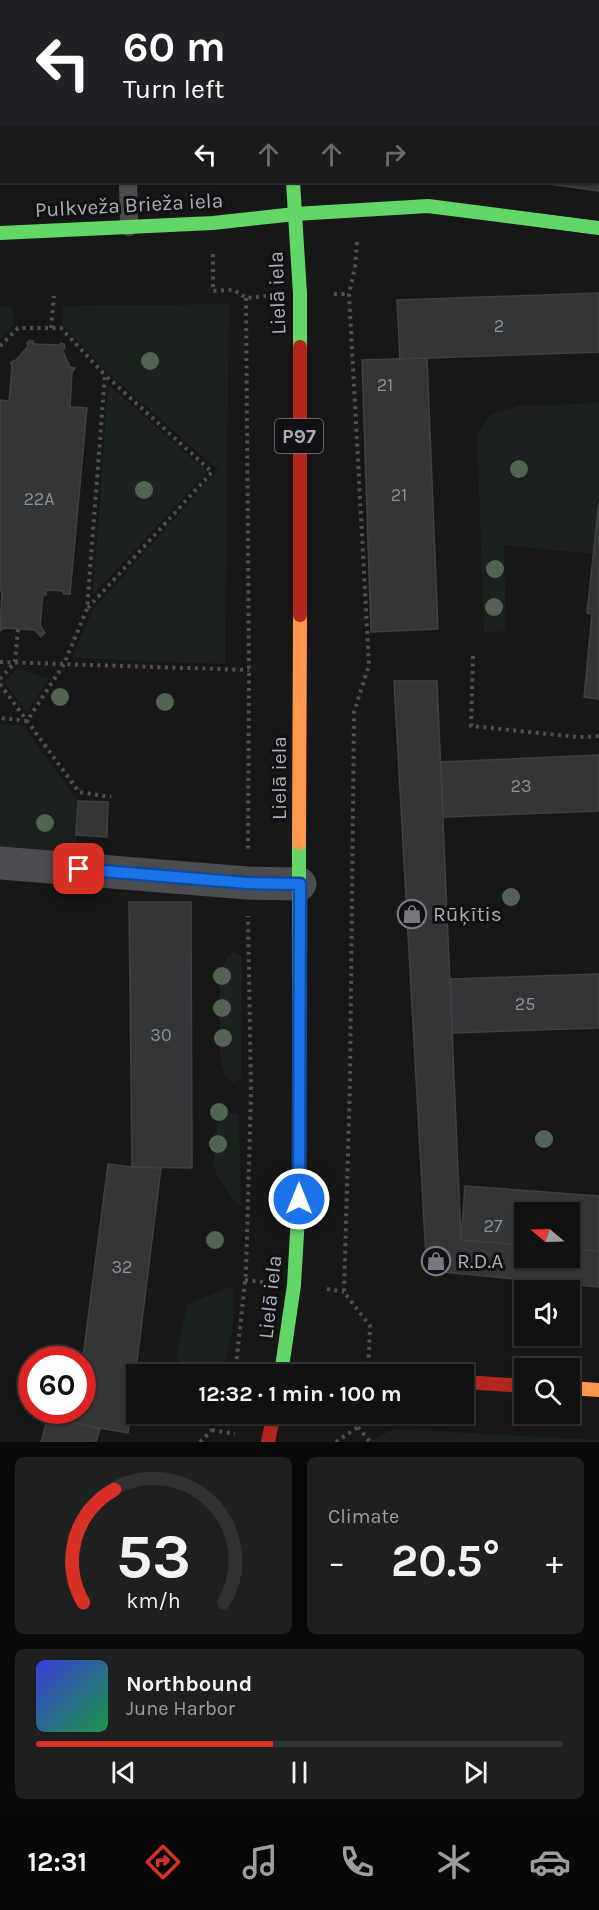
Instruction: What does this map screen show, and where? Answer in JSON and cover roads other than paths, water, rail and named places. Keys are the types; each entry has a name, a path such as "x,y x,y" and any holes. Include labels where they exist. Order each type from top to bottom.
{"main road":[{"name":"Lielā iela","path":"283,1364 294,1285 299,1199 300,294 293,183"},
{"name":"Pulkveža Brieža iela","path":"0,233 213,223 295,214 428,206 599,228"},
{"path":"474,1383 514,1385"},
{"path":"580,1389 599,1390"},
{"path":"268,1442 272,1424"}],"street":[{"path":"0,863 247,883 300,884"}],"lane":[{"path":"128,183 129,227"}],"place":[{"name":"Rūķītis","path":"412,914"},
{"name":"R.D.A","path":"436,1261"}]}
